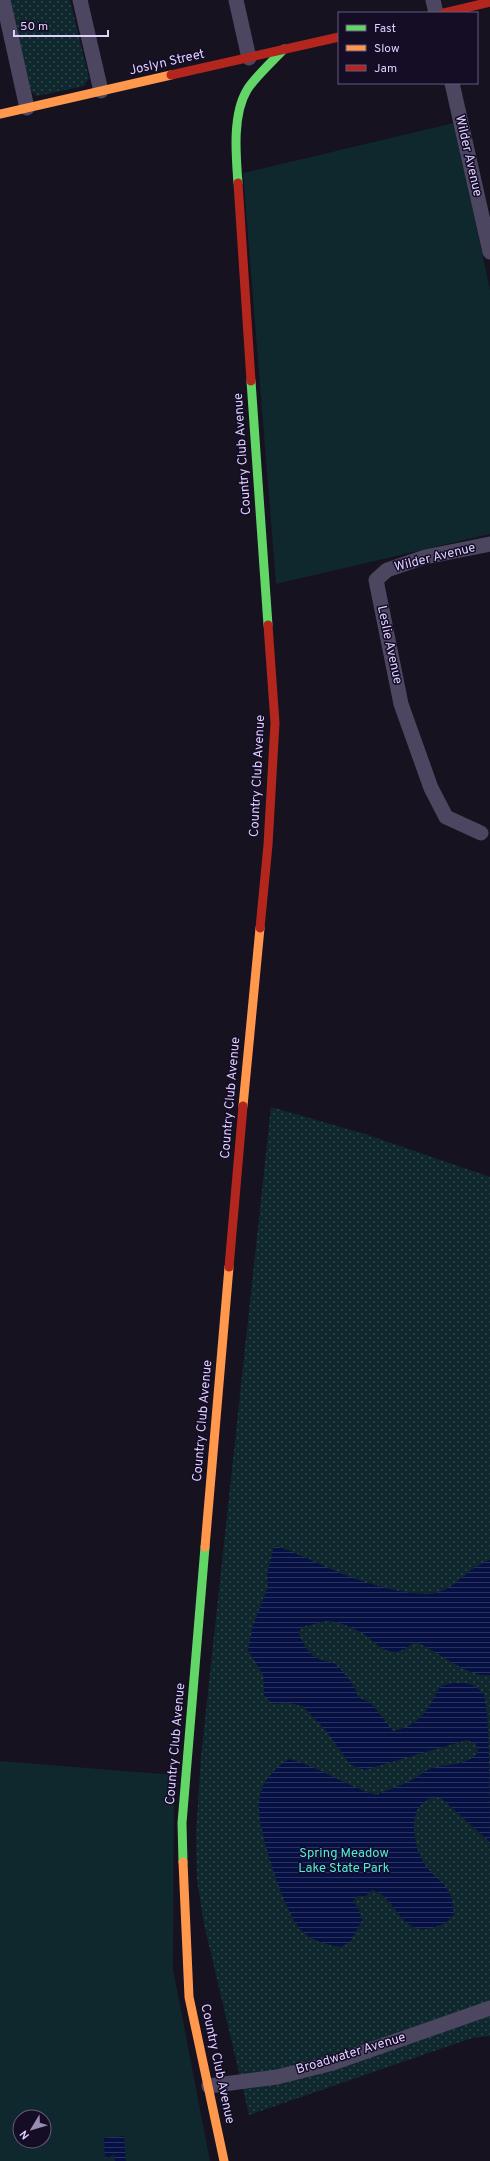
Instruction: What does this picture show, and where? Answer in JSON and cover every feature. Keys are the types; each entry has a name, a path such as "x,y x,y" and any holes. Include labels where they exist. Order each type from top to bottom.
{"street":[{"path":"3,0 27,108"},
{"path":"80,0 100,91"},
{"path":"236,0 249,58"},
{"path":"433,0 436,12"},
{"path":"448,12 490,2"},
{"name":"Joslyn Street","path":"0,114 338,37"},
{"name":"Country Club Avenue","path":"224,2161 189,1997 182,1823 236,1174 268,845 275,723 235,144 239,115 247,90 284,50"},
{"name":"Wilder Avenue","path":"452,84 490,252"},
{"name":"Wilder Avenue","path":"381,575 387,570 425,557 490,544"},
{"name":"Leslie Avenue","path":"381,575 376,580 380,609 406,716 431,788 446,817 480,832"},
{"name":"Broadwater Avenue","path":"209,2086 278,2077 333,2063 490,2008"}],"green space":[{"path":"10,0 70,0 89,78 84,86 37,96 31,91"},
{"path":"454,123 490,290 490,534 276,584 243,173"},
{"name":"Spring Meadow Lake State Park","path":"271,1107 365,1134 490,1177 490,2036 472,2038 249,2115 204,1924 197,1880 196,1835 201,1757"},
{"path":"0,1761 174,1775 173,1969 210,2161 0,2161"}],"shaded area":[{"path":"274,1546 293,1552 335,1571 366,1582 400,1591 430,1594 448,1588 477,1566 490,1560 490,1675 481,1675 463,1668 416,1642 400,1651 395,1652 386,1650 349,1626 332,1621 325,1621 304,1626 298,1632 304,1645 310,1652 317,1658 333,1663 339,1668 353,1685 359,1698 370,1702 393,1731 411,1725 417,1721 427,1709 440,1687 458,1682 470,1684 475,1686 484,1695 489,1742 490,1842 441,1798 429,1799 421,1804 416,1812 414,1822 414,1834 420,1856 427,1868 446,1886 451,1899 454,1914 441,1925 420,1929 411,1926 404,1921 387,1899 372,1890 366,1896 358,1896 353,1901 359,1910 362,1920 351,1941 341,1947 319,1941 304,1933 300,1929 286,1905 266,1848 259,1814 259,1802 262,1788 268,1777 283,1763 289,1759 300,1762 354,1787 376,1795 411,1781 429,1769 461,1763 467,1761 478,1753 476,1744 467,1740 364,1770 350,1764 326,1731 303,1706 288,1703 272,1704 264,1695 263,1675 248,1650 253,1625 268,1587 267,1574"},
{"path":"124,2136 126,2161 115,2161 114,2155 105,2158 104,2138"}],"traffic: fast":[{"path":"238,183 236,136 242,100 254,80 284,49"},
{"path":"251,381 268,625"},
{"path":"183,1862 182,1823 205,1547"}],"traffic: slow":[{"path":"0,114 171,75"},
{"path":"243,1106 260,928"},
{"path":"205,1547 229,1267"},
{"path":"183,1862 189,1997 224,2161"}],"traffic: jam":[{"path":"448,12 490,2"},
{"path":"171,75 338,37"},
{"path":"238,183 251,381"},
{"path":"260,928 268,845 275,723 268,625"},
{"path":"229,1267 243,1106"}]}
